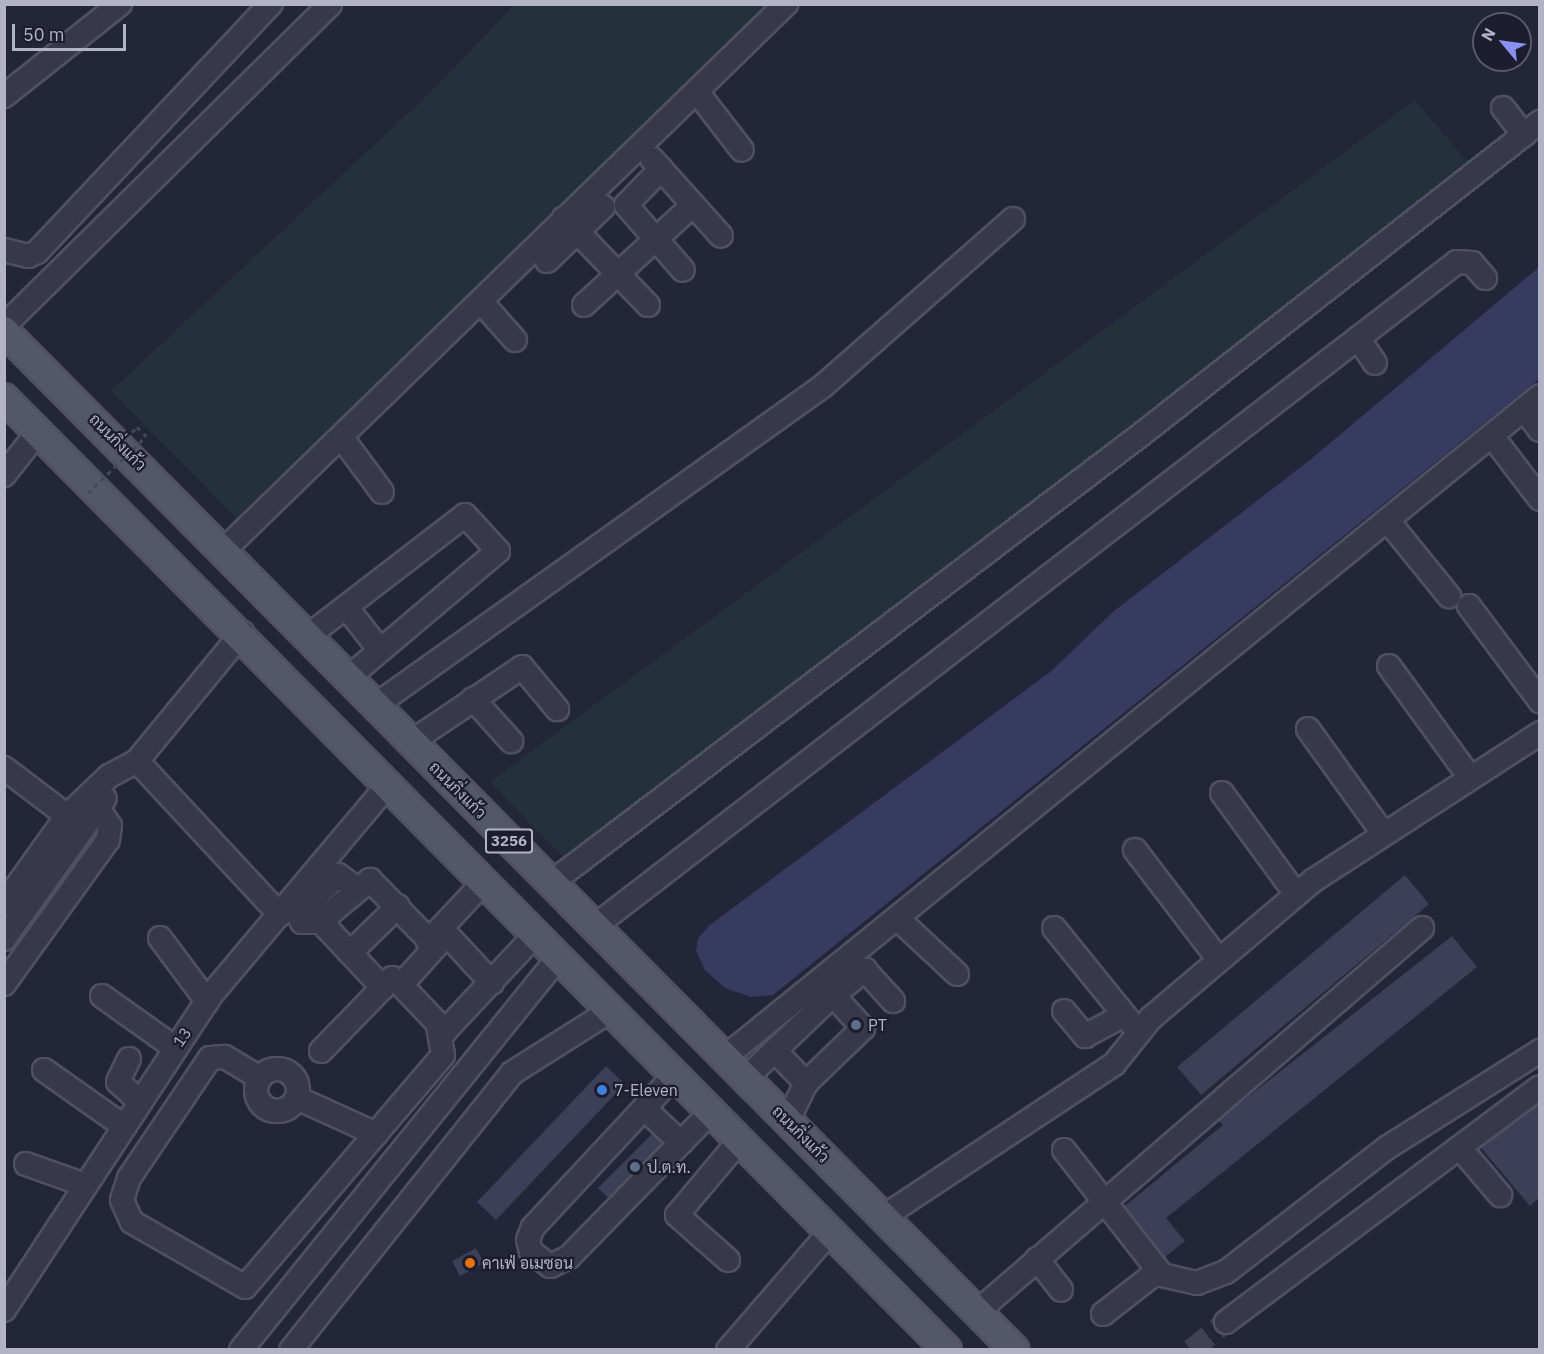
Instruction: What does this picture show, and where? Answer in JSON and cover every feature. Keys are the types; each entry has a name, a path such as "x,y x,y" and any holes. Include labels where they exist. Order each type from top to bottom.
{"main road":[{"name":"ถนนกิ่งแก้ว","path":"4,329 1015,1350"},
{"name":"3256","path":"4,398 242,633 828,1234 947,1350"}],"street":[{"path":"4,96 120,4"},
{"path":"4,250 37,252 271,4"},
{"path":"4,329 330,4"},
{"path":"224,550 483,304 571,225 641,146 786,4"},
{"path":"697,92 742,150"},
{"path":"551,883 1532,129 1503,108"},
{"path":"641,146 721,236"},
{"path":"661,169 625,201 683,270"},
{"path":"584,305 616,272 693,205"},
{"path":"547,261 571,225 603,207"},
{"path":"376,705 823,386 1013,219"},
{"path":"571,225 648,305"},
{"path":"595,926 1457,262 1472,263 1485,278"},
{"path":"483,304 515,340"},
{"path":"1358,338 1375,363"},
{"path":"725,1057 1532,403 1539,429"},
{"path":"4,475 38,432"},
{"path":"1492,436 1539,499"},
{"path":"342,438 382,492"},
{"path":"308,636 465,515 498,551 349,677"},
{"path":"1388,521 1459,601 1539,701"},
{"path":"346,607 380,650"},
{"path":"4,939 130,764 242,633"},
{"path":"1389,666 1469,776"},
{"path":"411,742 522,667 557,709"},
{"path":"473,699 511,741"},
{"path":"1308,729 1383,833"},
{"path":"883,1217 1114,1064 1139,1033 1296,894 1469,776 1539,733"},
{"path":"4,904 67,816 130,764"},
{"path":"130,764 280,915"},
{"path":"4,768 67,816"},
{"name":"13","path":"4,1310 122,1125 207,1001 388,785"},
{"path":"1222,793 1296,894"},
{"path":"4,984 108,840 110,826 98,808"},
{"path":"1135,850 1219,960"},
{"path":"383,988 324,922 302,922 298,914 338,875 357,889 375,881 398,906 439,935 492,983"},
{"path":"260,1078 225,1057 210,1058 129,1178 122,1200 132,1222 246,1287 443,1055 438,1027 401,985 484,882"},
{"path":"350,953 398,906"},
{"path":"897,918 957,974"},
{"path":"1053,928 1139,1033"},
{"path":"977,1312 1102,1200 1422,928"},
{"path":"438,1027 451,1029 536,934"},
{"path":"321,1051 439,935"},
{"path":"160,938 207,1001"},
{"path":"241,1350 558,958"},
{"path":"746,1078 833,995 865,970 893,1001"},
{"path":"788,1120 806,1083 863,1028 833,995"},
{"path":"102,996 175,1048"},
{"path":"291,1350 512,1073 610,1011"},
{"path":"1064,1011 1085,1036 1124,1015"},
{"path":"775,1051 806,1083"},
{"path":"1064,1150 1158,1271 1190,1284 1226,1272 1388,1147 1539,1051"},
{"path":"129,1059 118,1082 139,1101"},
{"path":"275,1069 289,1073 297,1084 297,1098 281,1111 267,1109 256,1094 260,1078 275,1069"},
{"path":"44,1070 122,1125"},
{"path":"674,1076 533,1227 528,1246 543,1263 554,1266 569,1257 710,1113"},
{"path":"1226,1322 1539,1087"},
{"path":"297,1098 376,1134"},
{"path":"644,1108 681,1143"},
{"path":"728,1260 677,1215 739,1141"},
{"path":"1460,1148 1500,1195"},
{"path":"26,1164 85,1185"},
{"path":"728,1350 828,1234"},
{"path":"1037,1259 1060,1290"},
{"path":"1103,1314 1158,1271"}],"path":[{"path":"88,493 146,436"}],"shaded area":[{"path":"514,5 775,5 241,523 111,391 435,88"},
{"path":"1415,100 1474,170 569,863 490,782"}],"water":[{"path":"1539,267 1539,379 773,995 751,997 725,988 705,970 696,951 698,938 710,925 1050,672 1114,611 1310,460"}],"building":[{"path":"1405,875 1429,904 1201,1095 1177,1067"},
{"path":"1452,936 1477,967 1166,1218 1185,1241 1165,1257 1125,1206 1223,1125 1219,1121 1234,1108"},
{"path":"606,1066 625,1084 496,1220 477,1202"},
{"path":"1539,1104 1539,1198 1530,1206 1481,1148"},
{"path":"652,1134 662,1143 608,1198 598,1188"},
{"path":"476,1248 484,1263 460,1276 452,1261"}],"tunnel":[{"path":"1191,1350 1226,1322"}],"place":[{"name":"PT","path":"856,1025"},
{"name":"7-Eleven","path":"602,1090"},
{"name":"ป.ต.ท.","path":"635,1167"},
{"name":"คาเฟ่ อเมซอน","path":"470,1263"}]}
